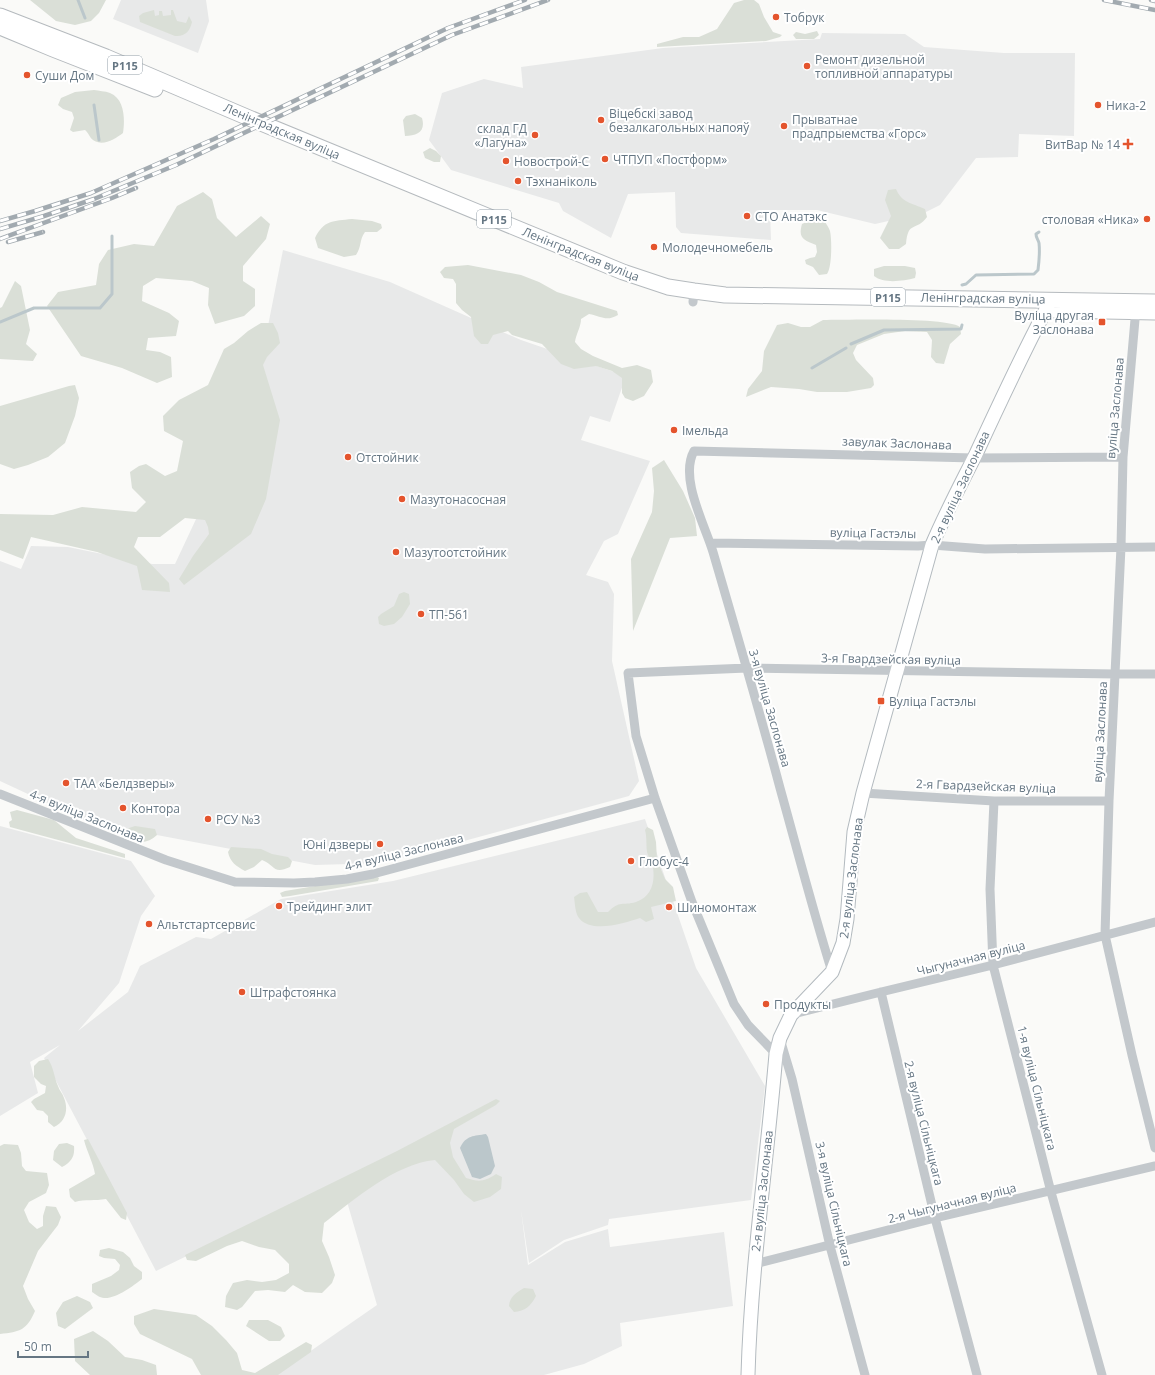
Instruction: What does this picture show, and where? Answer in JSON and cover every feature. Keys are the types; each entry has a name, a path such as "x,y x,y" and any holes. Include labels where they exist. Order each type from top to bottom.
{"main road":[{"name":"Ленінградская вуліца","path":"0,16 55,44"},
{"name":"Ленінградская вуліца","path":"0,27 55,44 110,65 239,122 621,281 668,297 693,297 725,300 1136,307 1155,312"},
{"name":"Ленінградская вуліца","path":"1136,307 1155,302"},
{"name":"2-я вуліца Заслонава","path":"748,1375 749,1335 755,1264 776,1054 780,1038 791,1014 832,972 843,943 847,919 854,832 863,793 932,545 939,527 974,458 1034,331 1049,305"}],"street":[{"name":"вуліца Заслонава","path":"1136,307 1123,457 1121,547 1109,801 1105,935 1155,1148"},
{"name":"завулак Заслонава","path":"694,451 974,458 1123,457"},
{"name":"3-я вуліца Заслонава","path":"694,451 690,458 689,469 691,486 711,543 832,972"},
{"name":"вуліца Гастэлы","path":"711,543 932,545 985,549 1155,547"},
{"name":"3-я Гвардзейская вуліца","path":"655,798 636,736 628,673 747,668 1155,674"},
{"name":"2-я Гвардзейская вуліца","path":"863,793 994,801 1109,801"},
{"name":"4-я вуліца Заслонава","path":"0,794 186,867 235,882 294,884 347,879 372,874 655,798"},
{"path":"655,798 692,902 734,1004 748,1025 776,1054"},
{"name":"1-я вуліца Сільніцкага","path":"994,801 990,889 993,965 1051,1192 1102,1375"},
{"name":"Чыгуначная вуліца","path":"791,1014 993,965 1155,922"},
{"name":"2-я вуліца Сільніцкага","path":"881,992 935,1218 977,1375"},
{"name":"3-я вуліца Сільніцкага","path":"780,1038 792,1079 830,1246 865,1375"},
{"name":"2-я Чыгуначная вуліца","path":"755,1264 935,1218 1051,1192 1155,1166"}],"shaded area":[{"path":"30,0 106,0 99,13 91,21 75,25 56,21"},
{"path":"121,0 206,0 209,21 198,53 113,19"},
{"path":"744,0 754,0 759,4 764,17 773,32 782,35 766,41 657,47 657,44 683,37 699,37 717,29 734,3"},
{"path":"154,10 155,16 159,15 159,11 162,11 163,16 171,15 171,10 173,10 177,21 186,23 189,16 192,22 190,28 182,36 175,36 140,22 139,16 143,13"},
{"path":"817,31 819,35 814,39 796,39 793,35 796,32 805,34"},
{"path":"822,33 905,34 924,47 1004,53 1075,53 1074,136 1019,134 1018,157 976,158 940,205 924,213 875,224 817,210 770,210 771,240 681,233 676,227 675,192 628,194 611,238 563,211 559,203 451,170 429,140 442,93 484,79 523,88 521,67 663,48 820,39"},
{"path":"94,90 108,92 115,96 119,100 123,110 123,133 113,140 101,143 93,140 85,130 73,132 70,130 74,118 72,112 63,109 58,105 61,98 75,92"},
{"path":"415,114 422,118 422,130 417,134 405,136 403,120 406,116"},
{"path":"430,148 441,156 440,162 434,162 425,158 423,152"},
{"path":"896,189 898,194 904,200 925,209 927,217 911,229 907,237 906,244 899,249 889,249 880,238 891,216 885,200 888,190"},
{"path":"203,192 212,199 217,218 236,237 261,216 270,224 266,239 243,266 243,281 255,289 255,306 244,316 215,324 208,305 209,288 192,281 156,278 143,286 142,301 169,313 179,321 176,336 148,338 146,350 160,352 171,357 172,377 157,383 122,368 81,356 47,306 58,292 96,285 99,264 108,250 134,244 154,246 177,206"},
{"path":"352,219 372,221 381,224 382,228 377,232 365,232 356,255 344,257 318,248 315,238 322,228 330,222"},
{"path":"811,220 825,222 830,231 831,253 830,266 827,274 819,275 813,267 806,264 805,260 815,257 817,252 816,245 805,240 801,235 802,224"},
{"path":"283,250 390,282 521,340 626,376 610,422 590,416 581,440 650,461 618,534 604,541 586,575 608,582 614,594 612,661 639,781 629,796 383,863 315,865 88,822 0,781 0,561 21,569 31,546 68,547 152,564 175,564 197,517 267,331"},
{"path":"468,265 521,275 539,282 557,292 617,311 618,315 610,318 589,314 581,319 575,342 581,349 593,356 622,368 637,365 651,370 653,382 644,396 633,401 625,398 622,393 622,378 612,371 596,366 574,369 561,364 542,344 512,335 508,331 493,335 488,344 481,344 474,336 471,317 456,303 456,284 453,279 444,278 440,272 445,267"},
{"path":"884,266 905,266 915,268 915,278 899,281 878,279 874,276 874,269"},
{"path":"15,281 21,286 30,330 26,344 37,354 33,361 0,359 0,308 2,307"},
{"path":"823,320 917,320 951,324 960,327 961,334 950,344 944,364 936,363 931,357 932,340 927,332 905,331 884,334 857,345 853,353 856,360 873,378 874,385 871,388 847,392 817,392 771,387 746,397 748,389 762,371 764,351 777,325 788,323 801,327 810,327"},
{"path":"261,323 273,323 278,333 280,343 267,357 263,365 280,420 266,499 251,534 184,585 179,579 209,534 205,520 185,518 160,537 138,537 134,547 169,583 170,592 142,590 137,566 97,552 31,537 23,559 0,550 0,514 53,515 82,507 136,512 146,502 132,488 130,472 139,466 146,464 165,476 177,471 183,441 164,431 163,416 179,400 208,385 224,349"},
{"path":"75,385 79,398 75,416 65,443 48,457 28,465 14,469 0,464 0,406"},
{"path":"664,460 683,491 695,518 697,536 670,538 633,631 631,559 652,512 654,491 652,468"},
{"path":"404,592 409,594 410,604 402,617 394,624 384,626 379,624 378,617 394,606 399,594"},
{"path":"17,810 54,820 76,838 125,854 125,858 10,827 9,822 12,820 10,812"},
{"path":"645,819 696,968 765,1086 751,1200 609,1219 608,1225 564,1240 529,1263 521,1210 528,1265 565,1242 608,1229 610,1247 724,1232 733,1306 620,1323 622,1346 584,1364 544,1375 276,1375 377,1305 341,1181 156,1271 44,1058 60,1045 30,1062 38,1093 0,1116 0,826 131,861 155,896 141,916 119,983 78,1031 128,992 140,966 196,937 211,939 281,899 393,881"},
{"path":"135,826 155,829 157,835 145,842 132,840 124,834 126,829"},
{"path":"647,827 653,830 656,842 657,860 665,879 673,887 676,901 651,907 654,919 646,922 640,918 608,926 584,923 579,918 575,908 574,897 580,893 587,892 598,912 608,912 615,906 636,902 642,899 650,891 654,875 652,863 647,852 645,830"},
{"path":"231,847 261,849 272,854 288,857 292,861 290,867 277,870 262,860 254,867 245,871 236,865 230,858 228,852"},
{"path":"376,876 379,878 378,881 282,897 280,893 285,891"},
{"path":"48,1059 52,1066 66,1107 63,1119 54,1127 48,1122 48,1116 43,1111 37,1110 31,1102 45,1093 46,1086 41,1084 34,1077 34,1066 39,1061"},
{"path":"496,1099 500,1101 496,1105 454,1129 450,1143 453,1157 466,1178 481,1180 488,1179 496,1174 502,1177 501,1189 490,1197 474,1202 464,1194 454,1180 435,1160 405,1168 390,1175 324,1223 322,1241 335,1275 332,1283 322,1293 305,1292 293,1285 285,1292 268,1290 255,1291 242,1307 237,1310 225,1307 226,1296 233,1283 247,1280 262,1282 276,1280 289,1273 289,1264 275,1250 259,1247 242,1241 227,1246 196,1261 187,1260 185,1255 397,1151"},
{"path":"486,1134 495,1166 491,1174 480,1179 472,1177 460,1148 468,1138"},
{"path":"88,1139 127,1213 126,1220 121,1218 106,1199 75,1202 70,1197 69,1189 95,1174 84,1140"},
{"path":"67,1143 74,1146 74,1153 70,1161 62,1167 53,1160 54,1151 59,1144"},
{"path":"4,1144 18,1145 21,1153 22,1166 26,1171 47,1173 49,1185 46,1193 29,1202 24,1210 29,1222 37,1229 43,1226 43,1216 46,1206 56,1207 61,1217 58,1225 38,1251 23,1286 35,1311 32,1317 22,1329 0,1334 0,1146"},
{"path":"109,1248 123,1252 130,1258 134,1266 142,1272 142,1279 119,1294 109,1298 102,1298 92,1292 92,1284 111,1276 119,1270 120,1265 115,1259 99,1256 100,1250"},
{"path":"524,1288 533,1289 536,1296 532,1303 527,1307 514,1312 509,1306 512,1297"},
{"path":"77,1296 90,1302 93,1308 65,1329 58,1326 56,1313 63,1302"},
{"path":"154,1309 196,1315 212,1326 237,1353 242,1370 255,1373 306,1342 312,1345 311,1352 278,1375 201,1375 192,1359 140,1334 134,1324 134,1316"},
{"path":"249,1320 268,1320 281,1327 285,1336 280,1341 269,1341 246,1326"},
{"path":"93,1331 108,1341 125,1357 142,1360 156,1365 157,1375 90,1375 75,1361 74,1339"}],"waterway":[{"path":"78,0 85,18"},
{"path":"94,105 99,140"},
{"path":"962,285 966,284 976,275 1034,274 1038,270 1039,243 1036,234 1039,232"},
{"path":"0,322 34,308 100,308 112,294 112,236"},
{"path":"851,344 884,330 961,329 962,325"},
{"path":"812,368 846,348"}],"railway":[{"path":"0,221 91,193 214,139 448,28 525,0"},
{"path":"0,229 94,199 176,165 452,35 548,0"},
{"path":"1104,0 1155,10"},
{"path":"1151,0 1155,1"},
{"path":"0,239 136,188"},
{"path":"8,242 43,232"}],"place":[{"name":"Тобрук","path":"776,17"},
{"name":"Ремонт дизельной топливной аппаратуры","path":"807,66"},
{"name":"Суши Дом","path":"27,75"},
{"name":"Ника-2","path":"1098,105"},
{"name":"Віцебскі завод безалкагольных напояў","path":"601,120"},
{"name":"Прыватнае прадпрыемства «Горс»","path":"784,126"},
{"name":"склад ГД «Лагуна»","path":"535,135"},
{"name":"ВитВар № 14","path":"1128,144"},
{"name":"ЧТПУП «Постформ»","path":"605,159"},
{"name":"Новострой-С","path":"506,161"},
{"name":"Тэхнаніколь","path":"518,181"},
{"name":"СТО Анатэкс","path":"747,216"},
{"name":"столовая «Ника»","path":"1147,219"},
{"name":"Молодечномебель","path":"654,247"},
{"name":"Вуліца другая Заслонава","path":"1102,322"},
{"name":"Імельда","path":"674,430"},
{"name":"Отстойник","path":"348,457"},
{"name":"Мазутонасосная","path":"402,499"},
{"name":"Мазутоотстойник","path":"396,552"},
{"name":"ТП-561","path":"421,614"},
{"name":"Вуліца Гастэлы","path":"881,701"},
{"name":"ТАА «Белдзверы»","path":"66,783"},
{"name":"Контора","path":"123,808"},
{"name":"РСУ №3","path":"208,819"},
{"name":"Юні дзверы","path":"380,844"},
{"name":"Глобус-4","path":"631,861"},
{"name":"Трейдинг элит","path":"279,906"},
{"name":"Шиномонтаж","path":"669,907"},
{"name":"Альтстартсервис","path":"149,924"},
{"name":"Штрафстоянка","path":"242,992"},
{"name":"Продукты","path":"766,1004"}]}
